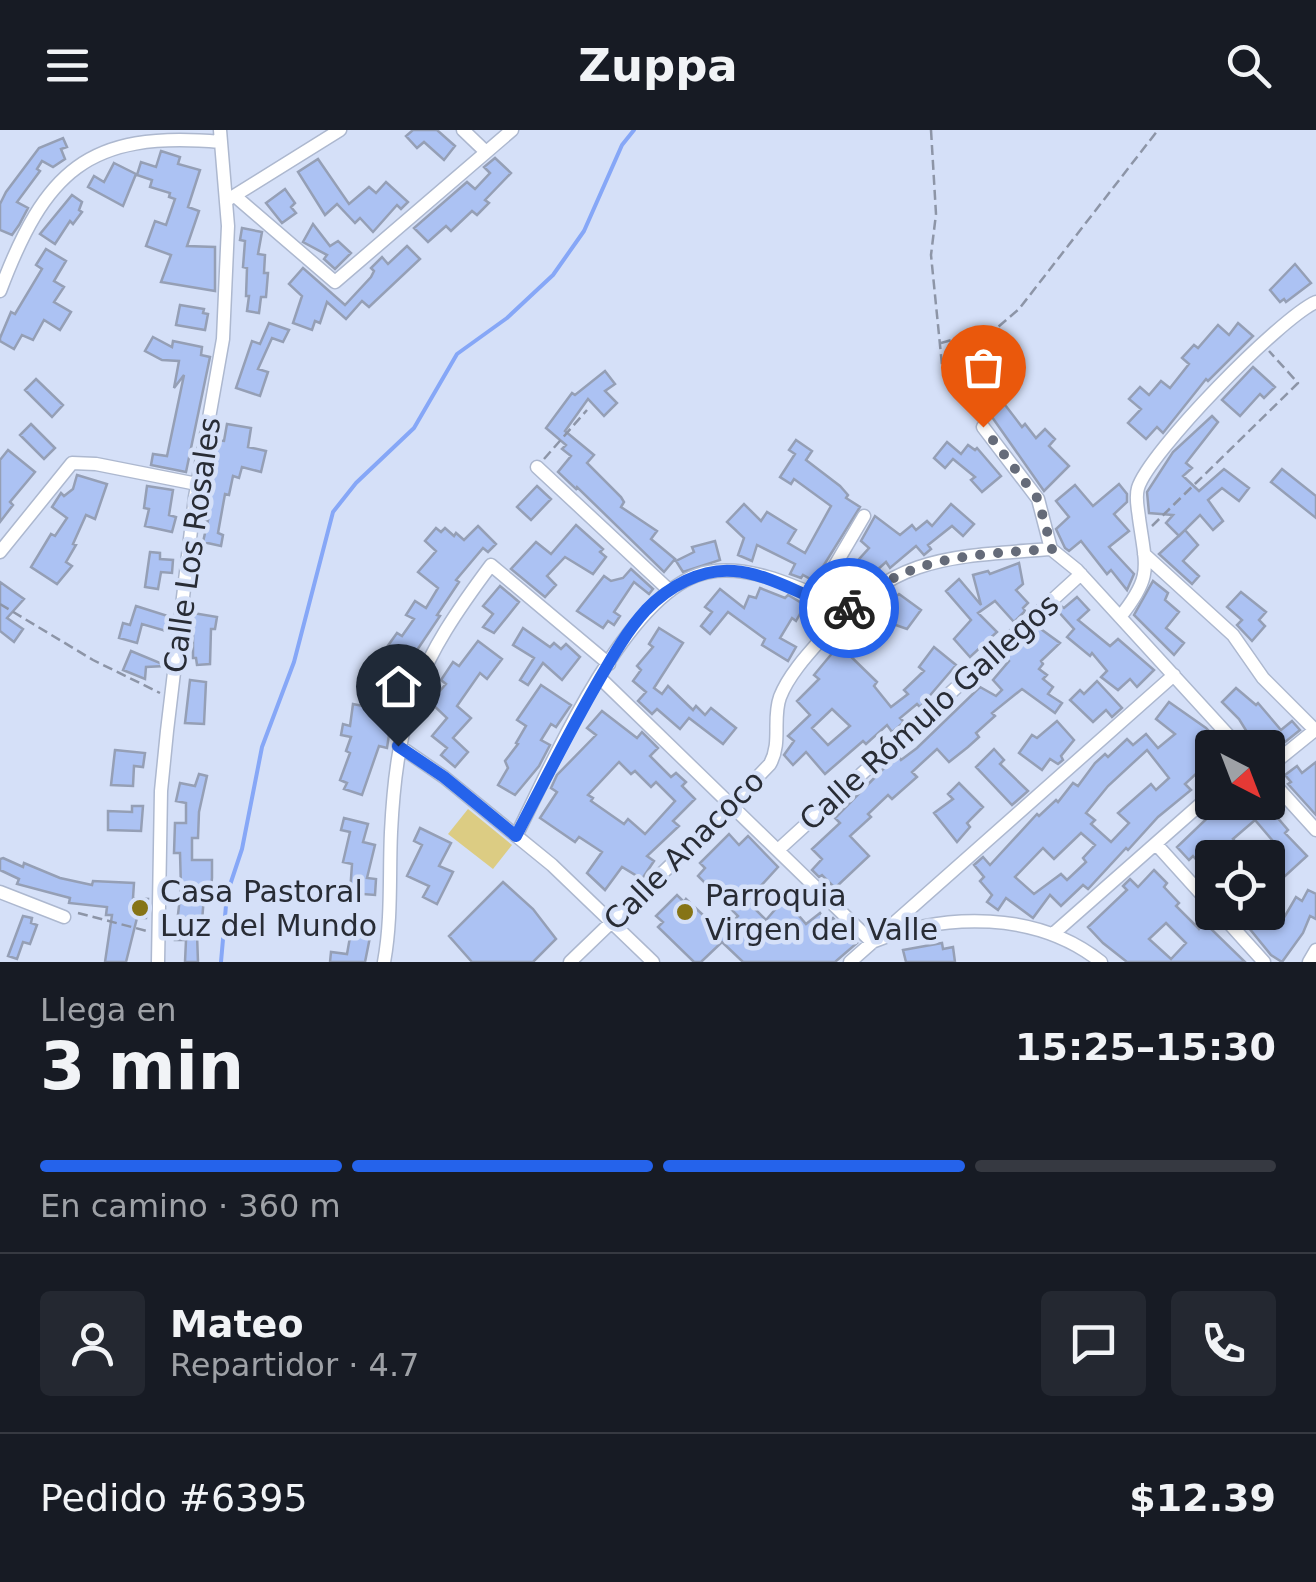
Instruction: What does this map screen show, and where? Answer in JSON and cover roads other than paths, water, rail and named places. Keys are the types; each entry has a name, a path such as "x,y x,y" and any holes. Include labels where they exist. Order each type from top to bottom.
{"street":[{"path":"340,130 231,198 335,282 512,130"},
{"path":"463,130 486,152"},
{"path":"0,291 40,205 54,185 79,163 119,145 155,137 220,136"},
{"name":"Calle Los Rosales","path":"158,962 161,791 197,484 224,339 231,198 220,136"},
{"path":"1120,617 1143,586 1146,574 1136,496 1140,482 1262,342 1298,311 1316,302"},
{"path":"983,427 1038,499 1052,549 1080,574 1224,730"},
{"path":"0,552 72,463 197,484"},
{"path":"537,467 670,591"},
{"path":"817,596 864,516"},
{"name":"Calle Anacoco","path":"570,962 732,805 774,758 778,709 788,684 848,610 883,582 915,567 1052,549"},
{"path":"1144,554 1232,635 1262,678 1316,730 1285,755"},
{"path":"384,962 398,746 427,660 491,565 608,664"},
{"path":"516,836 608,664 637,620 670,591 699,574 733,571 766,577 848,610"},
{"name":"Calle Rómulo Gallegos","path":"778,850 1080,574"},
{"path":"850,962 1174,675"},
{"path":"600,678 872,942"},
{"path":"398,746 444,777 516,836 653,962"},
{"path":"1285,796 1316,830"},
{"path":"1053,934 1195,809"},
{"path":"1156,844 1195,887"},
{"path":"0,892 64,917"},
{"path":"872,942 903,929 967,920 1053,934 1072,941 1101,962"},
{"path":"1235,930 1264,962"},
{"path":"1309,962 1316,950"}],"waterway":[{"path":"221,962 227,894 242,849 262,747 294,662 333,512 356,483 414,428 457,354 507,318 553,275 584,231 622,145 634,130"}],"place":[{"name":"Casa Pastoral Luz del Mundo","path":"140,908"},
{"name":"Parroquia Virgen del Valle","path":"685,912"}]}
